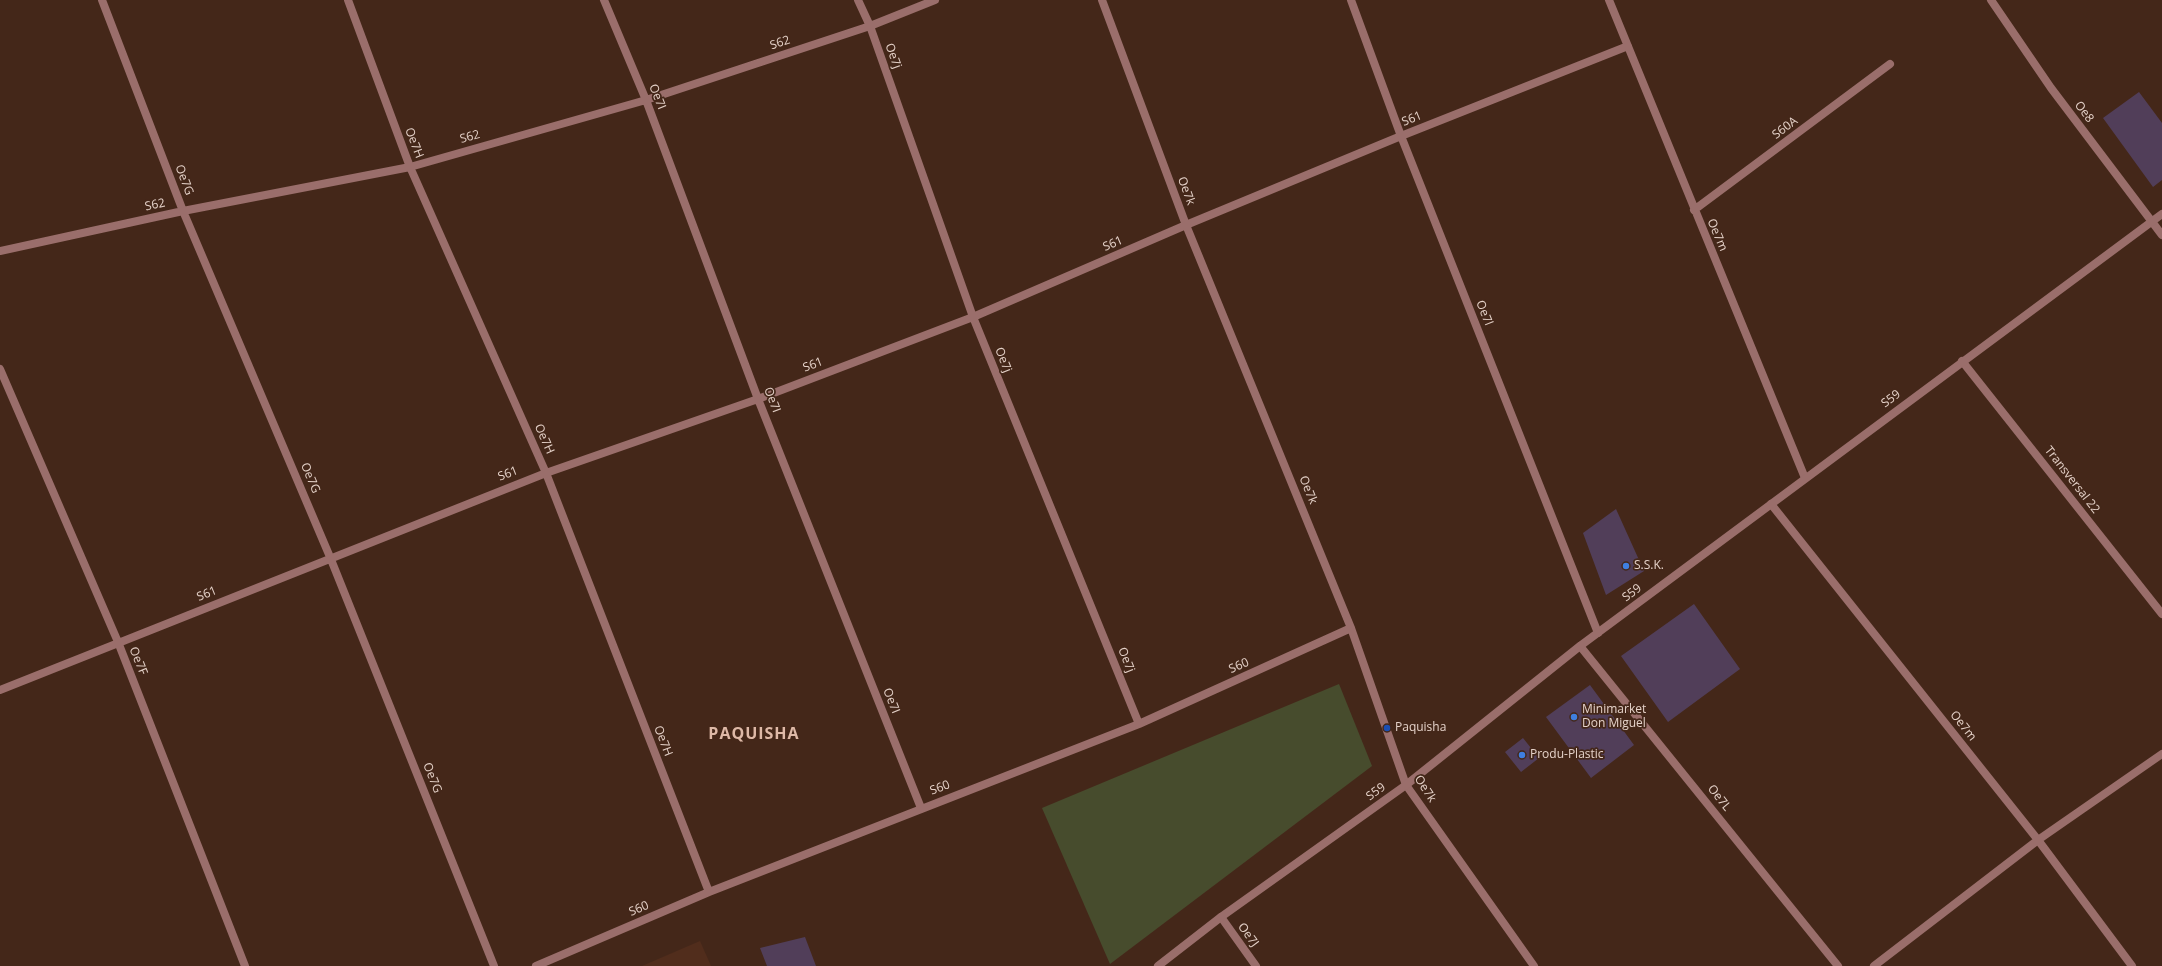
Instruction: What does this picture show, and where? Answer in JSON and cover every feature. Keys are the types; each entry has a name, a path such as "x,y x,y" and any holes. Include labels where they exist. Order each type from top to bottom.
{"street":[{"name":"Oe7G","path":"102,0 183,211 330,557 494,966"},
{"name":"Oe7H","path":"348,0 410,167 546,473 709,892"},
{"name":"Oe7I","path":"604,0 646,100 758,399 920,808"},
{"name":"Oe7j","path":"858,0 870,26 973,317 1139,724"},
{"name":"S62","path":"0,251 183,211 410,167 646,100 870,26 935,0"},
{"name":"Oe7k","path":"1102,0 1186,225 1352,628 1406,785 1534,966"},
{"name":"Oe7l","path":"1352,0 1401,136 1598,633"},
{"name":"Oe7m","path":"1609,0 1694,210 1806,478"},
{"name":"Oe8","path":"1991,0 2051,88 2162,235"},
{"name":"S61","path":"0,690 330,557 546,473 758,399 973,317 1186,225 1401,136 1628,46"},
{"name":"S60A","path":"1694,210 1890,64"},
{"name":"S59","path":"1158,966 1221,917 1406,785 1580,646 2162,214"},
{"name":"Transversal 22","path":"1962,361 2162,614"},
{"name":"Oe7F","path":"0,369 118,642 245,966"},
{"name":"Oe7m","path":"1771,504 2038,840 2132,966"},
{"name":"S60","path":"536,966 709,892 920,808 1139,724 1352,628"},
{"name":"Oe7L","path":"1580,646 1838,966"},
{"path":"1874,966 2038,840 2162,754"},
{"name":"Oe7J","path":"1221,917 1256,966"}],"shaded area":[{"path":"700,941 711,966 642,966"}],"green space":[{"path":"1339,684 1372,766 1110,964 1042,808"}],"building":[{"path":"2139,92 2162,123 2162,180 2153,187 2103,118"},
{"path":"1616,509 1644,571 1606,595 1583,533"},
{"path":"1694,604 1740,669 1668,722 1621,656"},
{"path":"1590,685 1634,745 1591,778 1546,717"},
{"name":"Produ-Plastic","path":"1523,738 1539,758 1521,772 1505,752"},
{"path":"805,937 816,966 767,966 760,948"}],"place":[{"name":"S.S.K.","path":"1626,566"},
{"name":"Minimarket Don Miguel","path":"1574,717"},
{"name":"Paquisha","path":"1387,728"},
{"name":"Produ-Plastic","path":"1522,755"}],"district":[{"name":"PAQUISHA","path":"754,734"}]}
